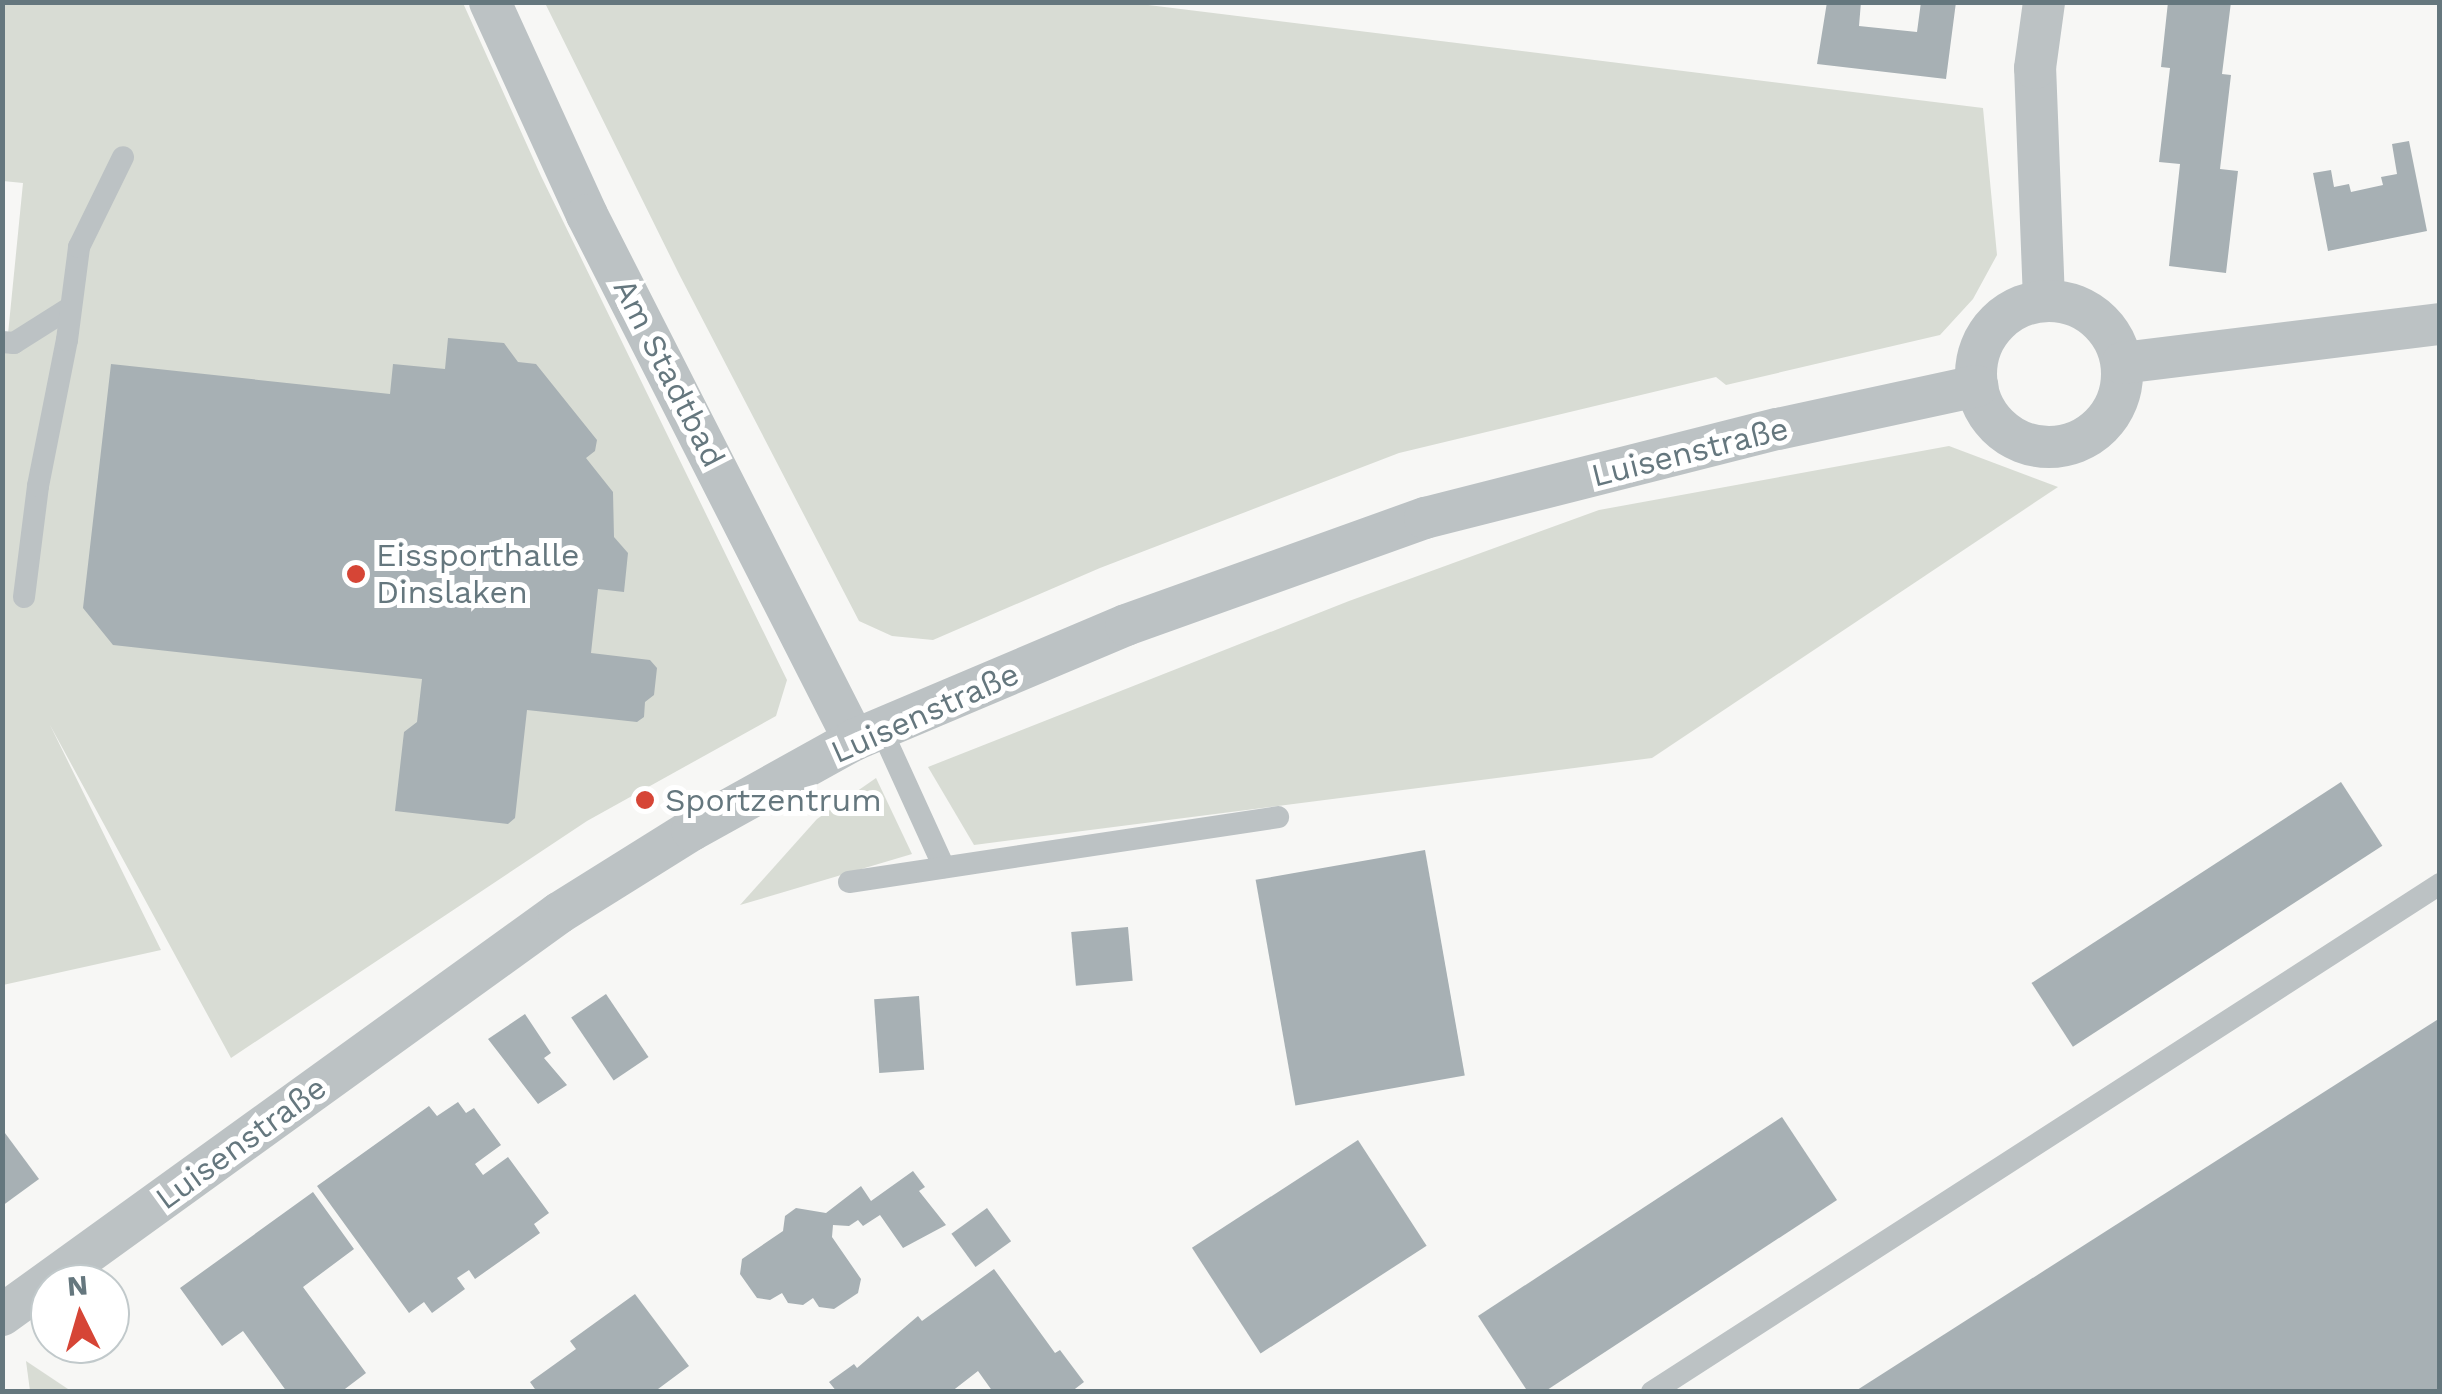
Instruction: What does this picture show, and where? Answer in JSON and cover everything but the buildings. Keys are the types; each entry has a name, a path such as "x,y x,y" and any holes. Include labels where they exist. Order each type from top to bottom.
{"street":[{"name":"Am Stadtbad","path":"490,2 587,215 868,734"},
{"path":"2044,2 2034,68 2044,300"},
{"path":"2044,300 2086,310 2116,342 2122,363 2121,389 2112,412 2095,431 2073,444 2048,447 2023,442 2001,429 1985,410 1976,386 1976,362 1984,339 1999,319 2020,306 2044,300"},
{"path":"2122,363 2440,324"},
{"name":"Luisenstraße","path":"2,1315 559,913 692,830 868,734 1126,625 1425,518 1778,428 1976,386"}],"lane":[{"path":"24,597 38,486 79,247 123,157"},
{"path":"2,342 14,343 71,307"},
{"path":"868,734 944,868"},
{"path":"849,882 1278,817"},
{"path":"1652,1392 2440,884"}],"shaded area":[{"path":"2,3 463,3 541,176 787,680 776,716 587,821 231,1058 50,725 161,950 3,985 2,334 8,334 23,183 3,181"},
{"path":"545,3 1132,3 1983,108 1997,255 1973,299 1940,335 1726,385 1716,377 1399,453 1100,568 933,640 892,636 859,621 679,274"},
{"path":"1949,446 2058,487 1652,758 974,845 928,767 1349,601 1599,510"},
{"path":"876,778 912,854 740,905 817,819"},
{"path":"26,1361 71,1391 30,1391"}],"place":[{"name":"Eissporthalle Dinslaken","path":"356,574"},
{"name":"Sportzentrum","path":"645,800"}]}
